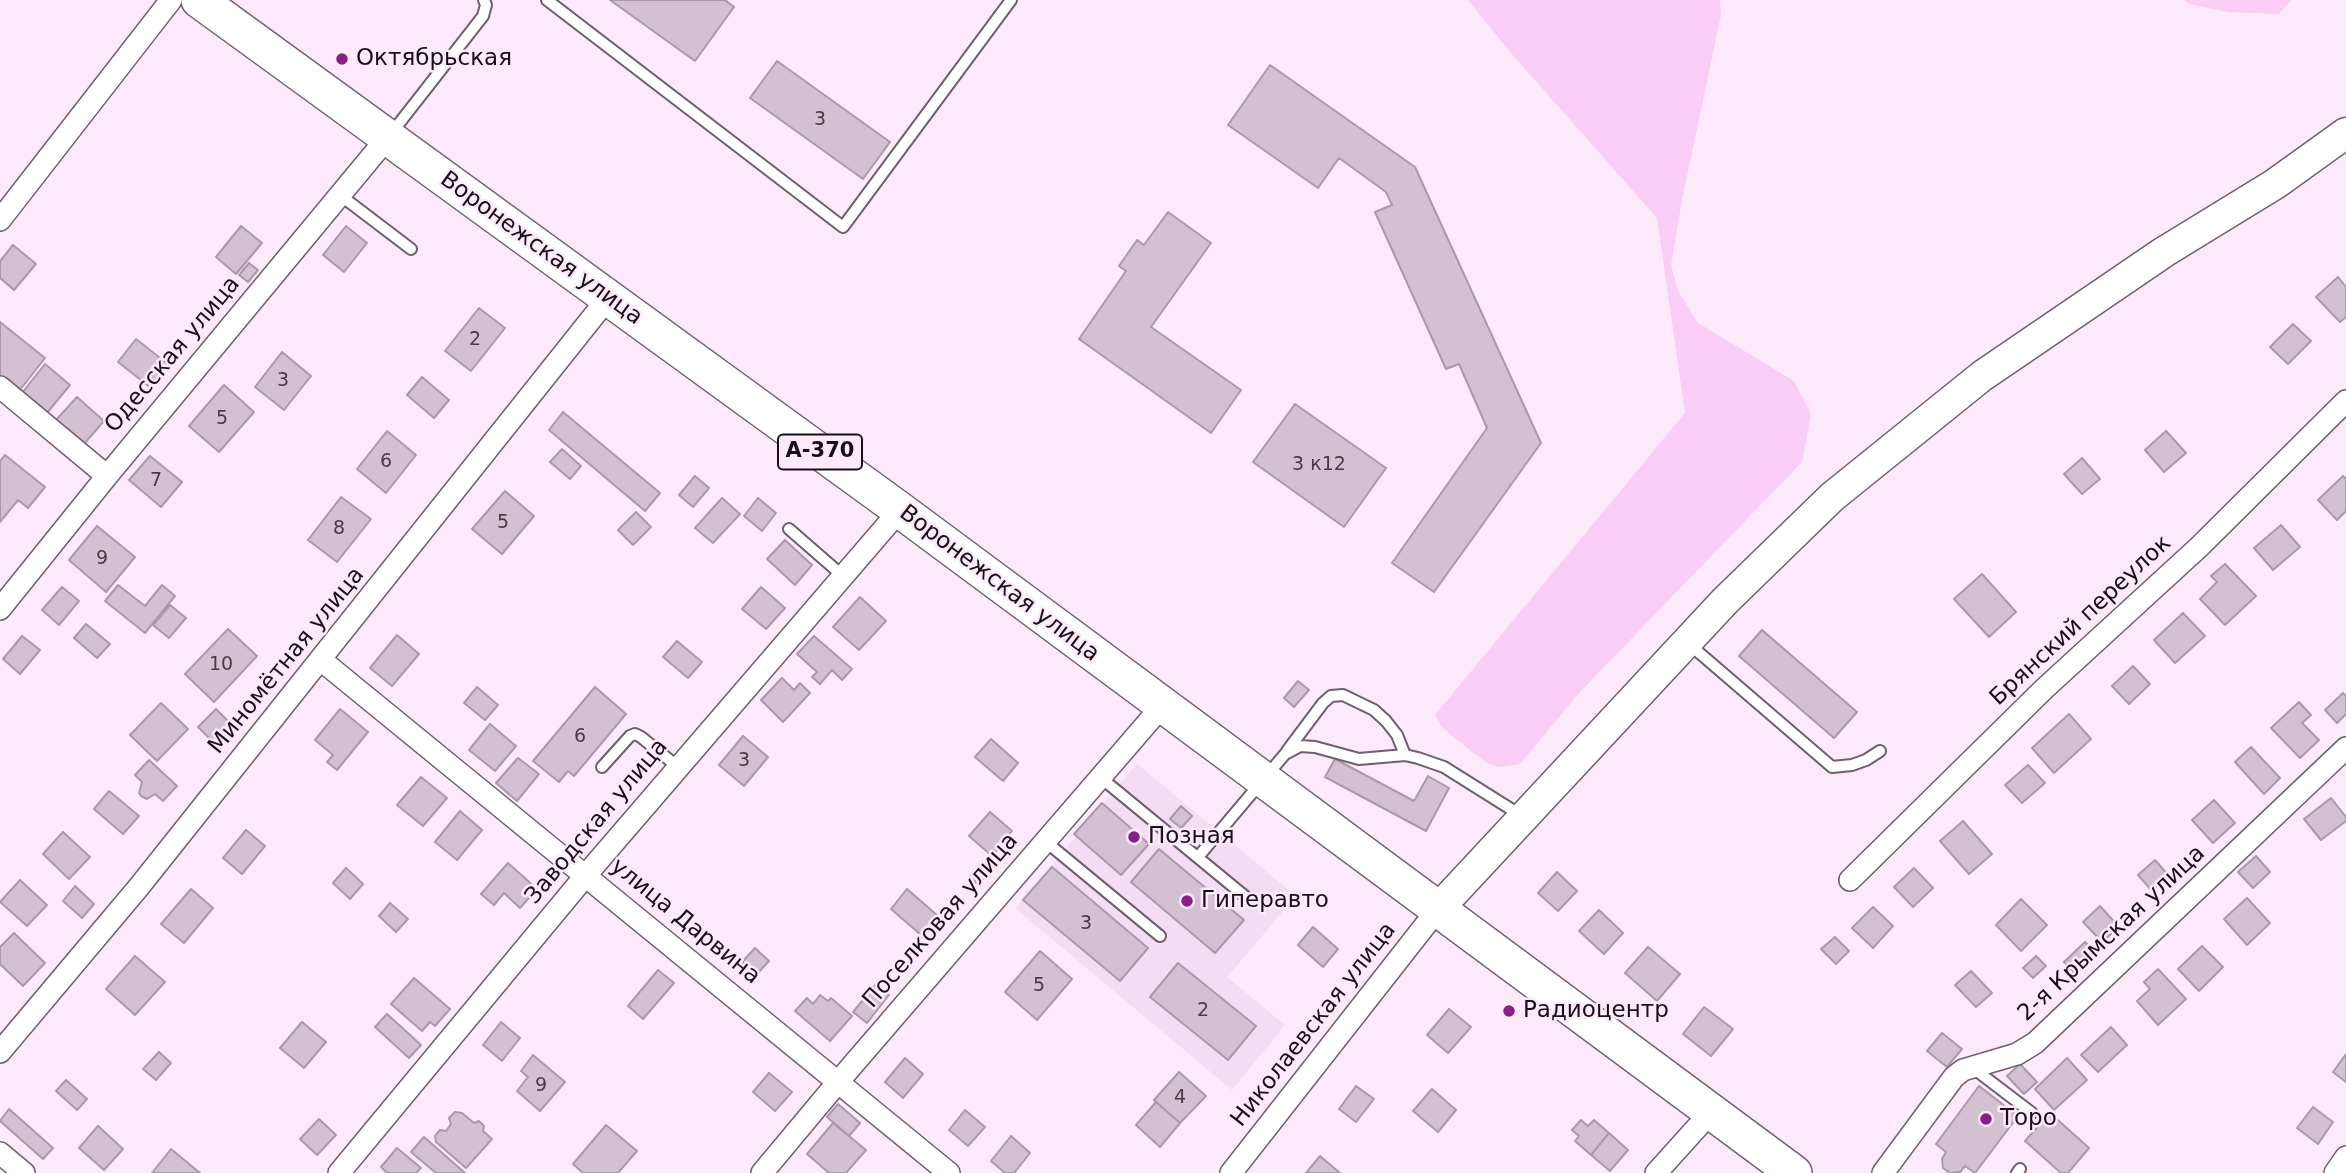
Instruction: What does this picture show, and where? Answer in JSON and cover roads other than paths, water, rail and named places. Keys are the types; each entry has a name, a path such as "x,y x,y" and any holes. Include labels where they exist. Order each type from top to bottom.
{"highway":[{"name":"Воронежская улица","path":"200,0 900,510 1794,1173"}],"main road":[{"path":"1438,909 1725,601 1832,497 1983,376 2164,251 2275,184 2346,133"}],"street":[{"path":"0,220 171,0"},
{"name":"Одесская улица","path":"0,609 107,475 388,137"},
{"name":"Миномётная улица","path":"0,1052 138,888 608,298"},
{"path":"0,387 107,475"},
{"name":"Брянский переулок","path":"1850,880 2044,689 2199,547 2346,401"},
{"name":"Заводская улица","path":"339,1173 586,875 900,510"},
{"name":"улица Дарвина","path":"321,660 949,1173"},
{"name":"Поселковая улица","path":"762,1173 1162,706"},
{"name":"2-я Крымская улица","path":"1883,1173 1954,1077 1971,1066 2017,1054 2035,1043 2346,748"},
{"name":"Николаевская улица","path":"1231,1173 1438,909"},
{"path":"1656,1173 1711,1112"},
{"path":"0,1153 24,1173"},
{"path":"2334,1173 2346,1157"}],"lane":[{"path":"388,137 482,16 486,5 484,0"},
{"path":"547,0 843,228 1011,0"},
{"path":"340,195 411,249"},
{"path":"789,529 844,576"},
{"path":"1687,642 1832,767 1852,765 1880,751"},
{"path":"1198,858 1331,696 1343,695 1374,710 1397,735 1405,755"},
{"path":"602,768 629,736 635,734 678,767"},
{"path":"1285,754 1300,747 1315,747 1359,760 1405,755 1444,768 1523,817"},
{"path":"1100,777 1247,898"},
{"path":"1045,841 1160,936"},
{"path":"1971,1066 2032,1113"}],"place":[{"name":"Октябрьская","path":"342,59"},
{"name":"Позная","path":"1134,837"},
{"name":"Гиперавто","path":"1187,901"},
{"name":"Радиоцентр","path":"1509,1011"},
{"name":"Торо","path":"1986,1119"}]}
